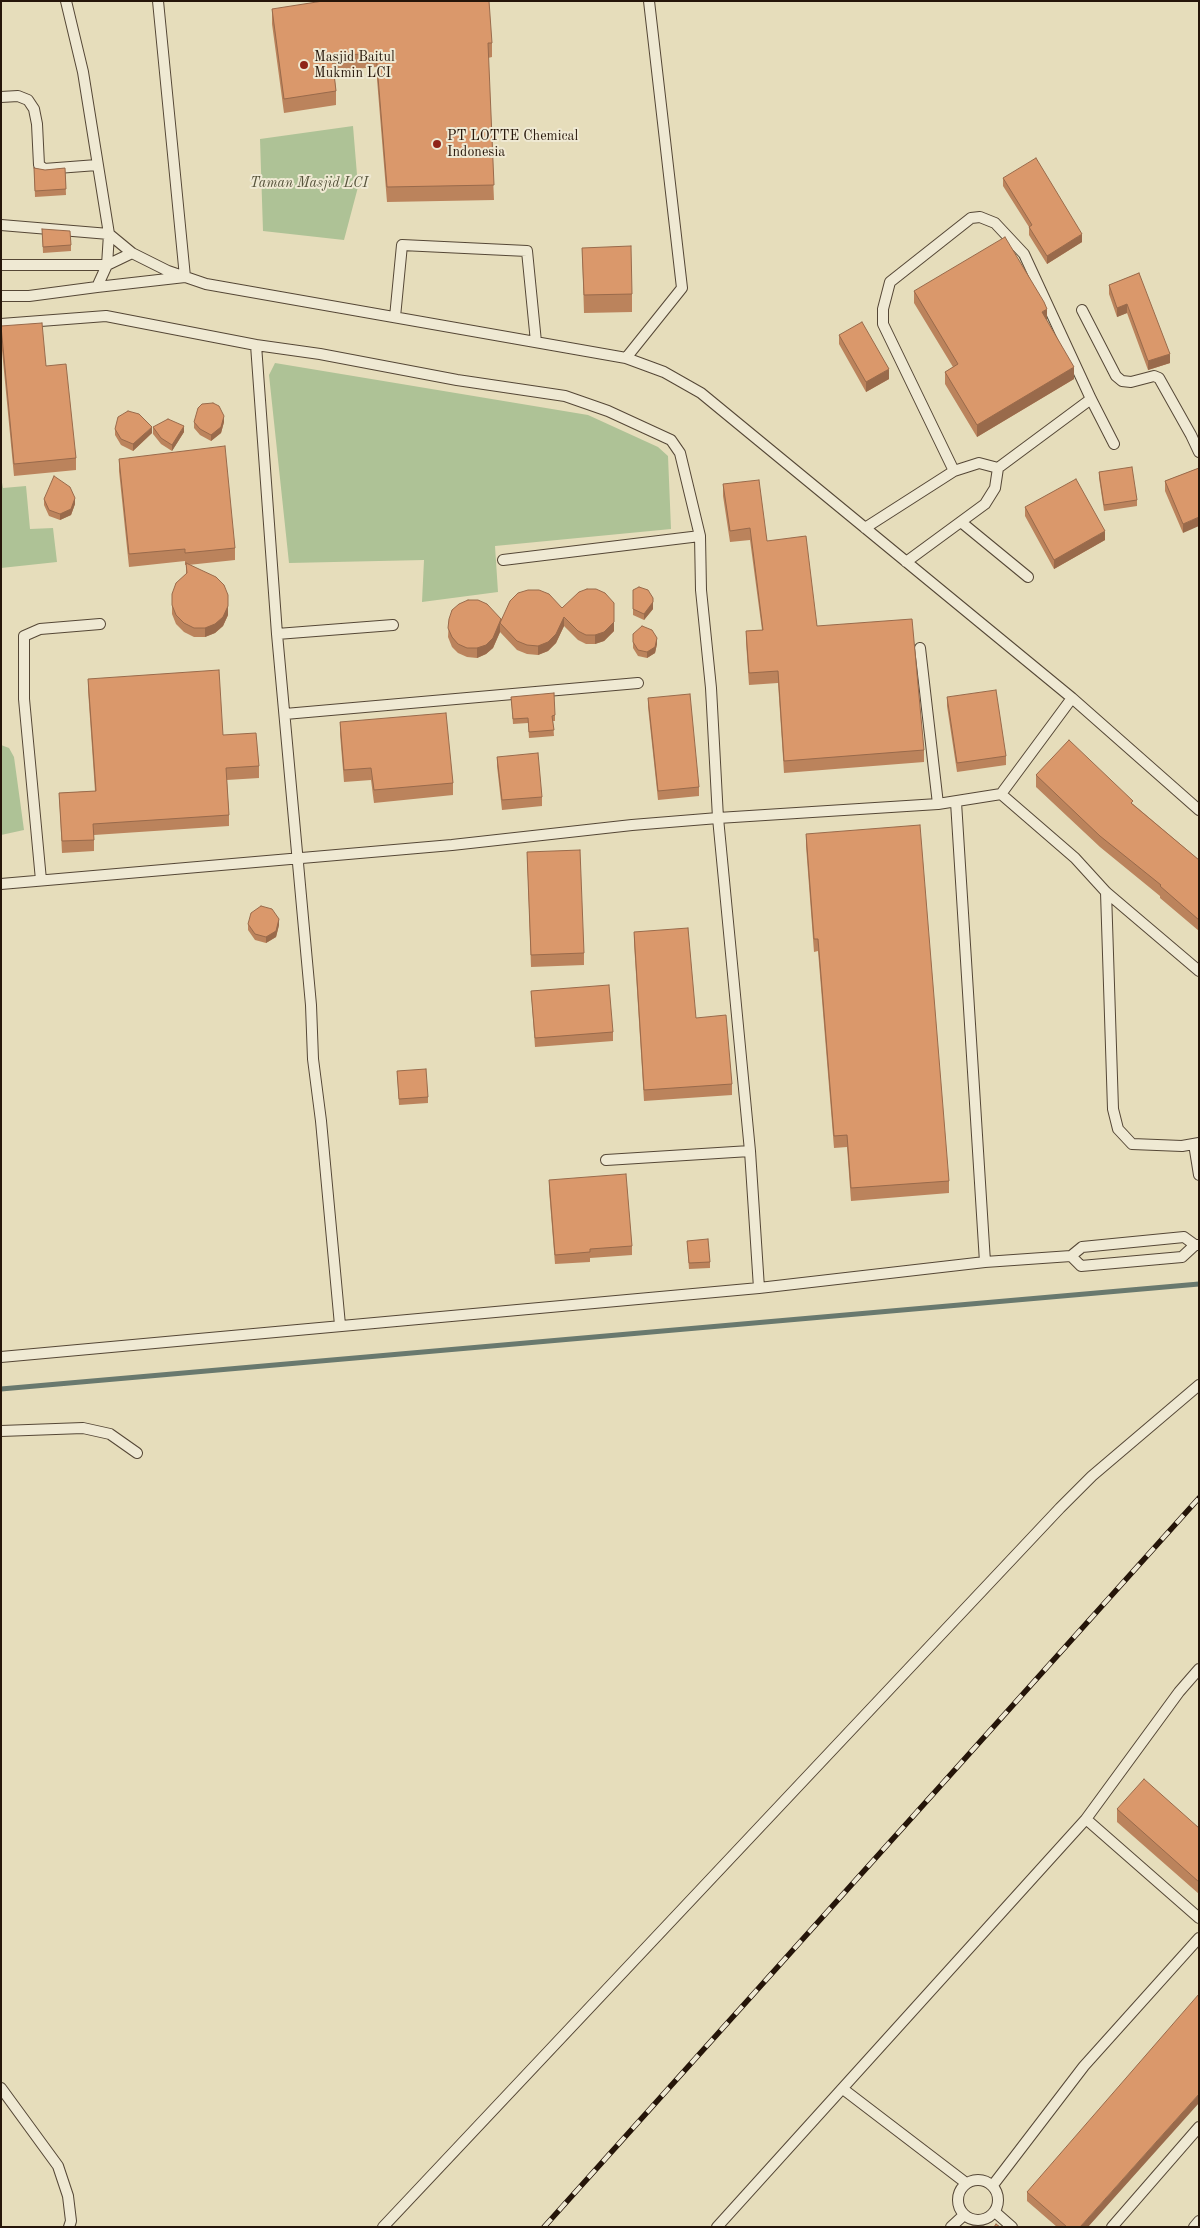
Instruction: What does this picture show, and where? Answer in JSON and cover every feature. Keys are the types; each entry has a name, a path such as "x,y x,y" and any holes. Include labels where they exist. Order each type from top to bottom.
{"lane":[{"path":"66,1 84,72 109,234 107,265 97,287"},
{"path":"158,1 185,277"},
{"path":"626,358 682,288 649,1"},
{"path":"1,97 18,96 28,100 34,109 39,165 44,169 97,165"},
{"path":"954,471 883,324 883,309 890,282 971,218 980,216 995,223 1024,254 1091,399 1114,444"},
{"path":"1,225 109,234 132,253 168,271 206,284 626,358 664,372 701,392 1072,698 1199,810"},
{"path":"395,316 402,245 527,251 536,342"},
{"path":"1,265 107,265 132,253"},
{"path":"1,296 29,296 185,277"},
{"path":"1082,310 1116,376 1122,381 1131,382 1154,376 1159,378 1199,452"},
{"path":"1,324 91,315 106,316 256,345 320,354 457,380 565,396 630,420 671,440 680,453 700,536 701,590 711,688 718,818 750,1151 759,1288"},
{"path":"256,345 276,634 311,1004 313,1059 321,1120 340,1324"},
{"path":"906,562 986,504 994,488 998,468 1091,399"},
{"path":"865,528 954,471 979,463 998,468"},
{"path":"961,522 1028,577"},
{"path":"503,560 700,536"},
{"path":"41,880 24,699 24,636 40,629 100,624"},
{"path":"276,634 393,625"},
{"path":"920,648 938,804"},
{"path":"285,714 638,683"},
{"path":"1,884 297,859 718,818 956,802 1001,794 1072,698"},
{"path":"1001,794 1075,858 1106,892 1199,971"},
{"path":"956,802 985,1262"},
{"path":"1106,892 1113,1109 1118,1129 1132,1144 1182,1146 1196,1143 1199,1175"},
{"path":"606,1160 750,1151"},
{"path":"1,1357 340,1324 759,1288 985,1262 1071,1256 1082,1247 1184,1237 1197,1245 1182,1257 1100,1265 1081,1266 1071,1256"},
{"path":"383,2227 1060,1508 1092,1476 1199,1385"},
{"path":"1,1432 83,1428 110,1434 137,1453"},
{"path":"717,2227 1086,1819 1179,1692 1199,1669"},
{"path":"1086,1819 1199,1918"},
{"path":"992,2185 1084,2066 1199,1938"},
{"path":"1,2088 58,2166 68,2196 71,2222 69,2227"},
{"path":"843,2088 966,2183"},
{"path":"1112,2227 1199,2127"},
{"path":"980,2180 992,2185 998,2198 995,2212 984,2220 976,2221 964,2215 957,2202 961,2188 966,2183 980,2180"},
{"path":"995,2212 1012,2227"},
{"path":"952,2227 964,2215"},
{"path":"1194,2227 1199,2221"}],"green space":[{"name":"Taman Masjid LCI","path":"353,126 358,187 344,240 263,231 260,139"},
{"path":"275,363 588,415 658,447 668,456 671,529 495,546 498,592 422,602 424,560 289,563 269,375"},
{"path":"1,477 3,488 26,486 30,529 53,528 57,562 1,568"},
{"path":"1,745 9,748 14,757 24,830 1,835"}],"building":[{"path":"323,1 489,1 492,43 488,43 494,185 387,187 376,53 332,56 336,91 284,99 272,9"},
{"path":"1036,158 1082,234 1047,256 1029,227 1032,225 1003,178"},
{"path":"34,168 45,170 65,168 66,189 35,191"},
{"path":"42,229 70,231 71,245 43,247"},
{"path":"1005,237 1044,302 1047,309 1042,312 1074,367 977,425 945,372 958,364 914,291"},
{"path":"631,246 632,294 584,295 582,248"},
{"path":"1139,273 1170,354 1148,361 1127,304 1117,308 1109,285"},
{"path":"862,322 889,369 866,382 839,335"},
{"path":"42,323 46,366 66,364 76,458 14,464 1,326"},
{"path":"213,403 219,406 224,416 221,427 211,435 200,429 194,422 198,408 202,404"},
{"path":"128,411 139,414 152,427 133,444 121,439 115,429 118,417"},
{"path":"168,419 184,426 172,445 161,438 153,427"},
{"path":"225,446 235,548 185,553 185,549 129,554 119,459"},
{"path":"1132,467 1137,500 1104,505 1099,472"},
{"path":"1199,468 1199,517 1183,524 1165,481"},
{"path":"54,476 70,487 75,498 71,509 60,514 49,510 44,499"},
{"path":"1076,479 1105,531 1054,560 1025,507"},
{"path":"759,480 767,541 806,536 817,626 912,619 924,750 784,761 778,671 749,673 746,631 763,630 750,528 730,531 723,484"},
{"path":"186,563 216,577 224,585 228,595 228,606 223,617 215,624 205,628 194,628 184,623 176,615 172,605 172,594 176,583 187,573"},
{"path":"639,587 648,590 653,598 653,602 644,614 633,609 633,590"},
{"path":"587,589 596,589 605,593 614,603 614,622 604,632 586,635 578,631 564,617 556,634 548,642 538,646 527,645 517,641 500,623 510,601 518,593 528,590 539,590 549,594 562,608 579,592"},
{"path":"468,600 478,600 487,604 501,619 493,638 486,645 477,648 467,648 458,644 448,628 452,610"},
{"path":"642,626 652,630 657,638 655,647 647,652 638,650 633,642 633,634"},
{"path":"219,670 223,735 256,733 259,766 226,768 229,815 93,824 94,840 62,841 59,793 96,791 88,679"},
{"path":"996,690 1006,756 957,763 947,697"},
{"path":"554,693 555,715 552,716 554,730 529,732 528,718 513,719 511,697"},
{"path":"690,694 699,787 658,791 648,698"},
{"path":"446,713 453,783 374,790 371,768 344,770 340,722"},
{"path":"1069,740 1133,801 1131,803 1199,860 1199,920 1161,885 1100,836 1036,775"},
{"path":"538,753 542,797 502,800 497,757"},
{"path":"920,825 949,1181 851,1188 847,1135 834,1136 818,939 814,939 806,834"},
{"path":"580,850 584,953 531,955 527,852"},
{"path":"261,906 272,909 279,919 276,931 266,937 255,934 248,924 251,913"},
{"path":"688,928 696,1018 726,1015 732,1084 644,1090 634,932"},
{"path":"609,985 613,1032 535,1038 531,991"},
{"path":"426,1069 428,1097 399,1099 397,1071"},
{"path":"626,1174 632,1246 590,1249 590,1252 555,1255 549,1180"},
{"path":"708,1239 710,1262 689,1263 687,1241"},
{"path":"1144,1779 1199,1828 1199,1882 1117,1809"},
{"path":"1199,1994 1199,2094 1080,2227 1067,2227 1027,2192"}],"waterway":[{"path":"1,1389 1199,1284"}],"railway":[{"path":"544,2227 1199,1498"}],"place":[{"name":"Masjid Baitul Mukmin LCI","path":"304,65"},
{"name":"PT LOTTE Chemical Indonesia","path":"437,144"}]}
